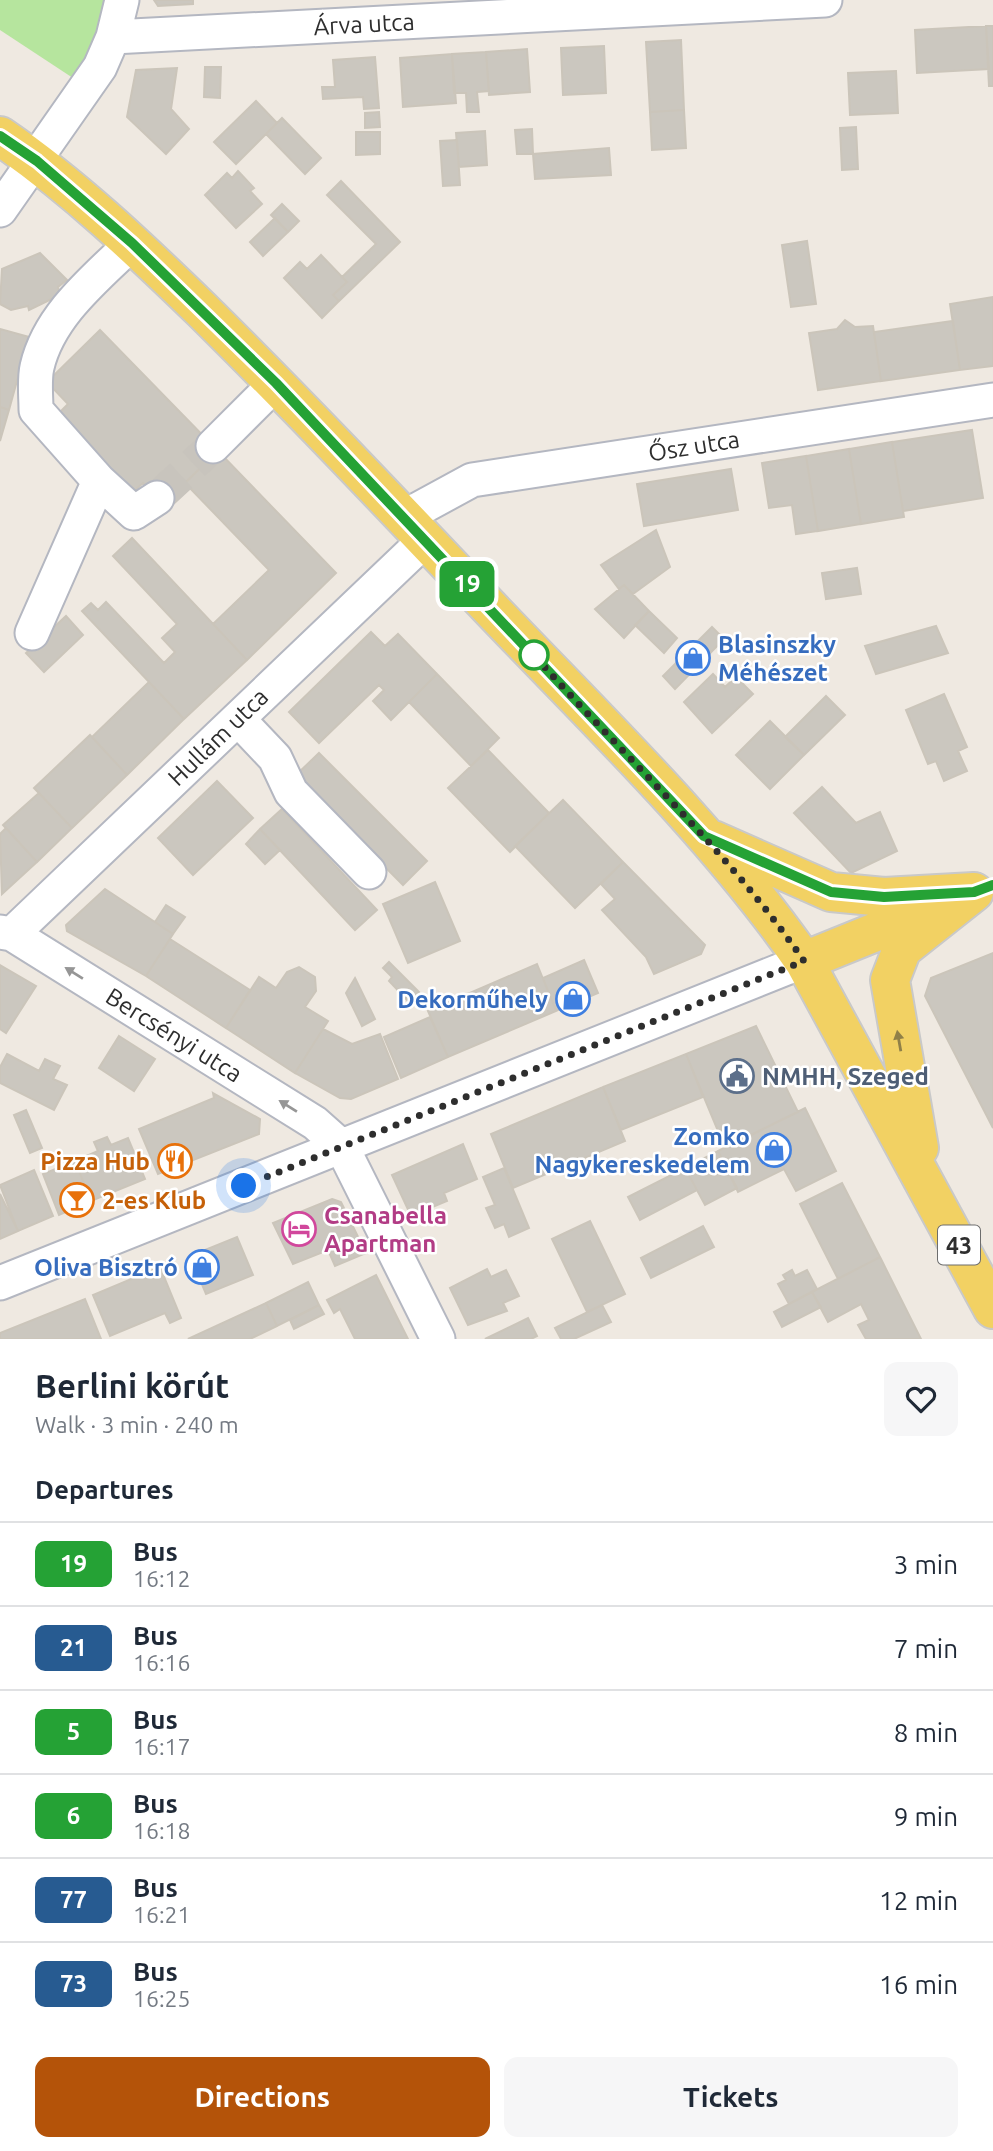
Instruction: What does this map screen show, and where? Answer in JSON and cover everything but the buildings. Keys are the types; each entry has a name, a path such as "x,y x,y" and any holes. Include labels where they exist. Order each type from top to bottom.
{"main road":[{"name":"43","path":"0,136 37,161 132,243 276,383 704,836 777,923 804,961 993,1309"},
{"path":"704,836 831,892 884,897 983,889"},
{"path":"804,961 983,889"},
{"path":"925,1181 890,981 902,949 983,889"}],"street":[{"path":"0,210 37,161 100,67 113,37 122,0"},
{"name":"Árva utca","path":"113,37 825,0"},
{"path":"132,243 78,295 48,337 36,369 36,410 99,481 134,513 158,498"},
{"path":"213,446 276,383"},
{"name":"Ősz utca","path":"414,528 472,480 993,400"},
{"path":"32,633 99,481"},
{"name":"Hullám utca","path":"6,933 238,719 414,528"},
{"path":"238,719 275,758 291,792 369,872"},
{"name":"Bercsényi utca","path":"6,933 315,1123 342,1147"},
{"path":"0,1283 804,961"},
{"path":"342,1147 438,1339"}],"green space":[{"path":"0,0 108,0 103,22 76,80 0,30"}],"tunnel":[{"path":"157,498 213,446"}],"bus line":[{"name":"19","path":"0,136 37,161 132,243 276,383 704,836 831,892 884,897 974,892 993,885"}],"place":[{"name":"Blasinszky Méhészet","path":"693,658"},
{"name":"Dekorműhely","path":"573,999"},
{"name":"NMHH, Szeged","path":"737,1076"},
{"name":"Zomko Nagykereskedelem","path":"774,1150"},
{"name":"Pizza Hub","path":"175,1161"},
{"name":"2-es Klub","path":"77,1200"},
{"name":"Csanabella Apartman","path":"299,1229"},
{"name":"Oliva Bisztró","path":"202,1267"}],"route":[{"path":"244,1186 804,961 777,923 704,836 534,655"}]}
